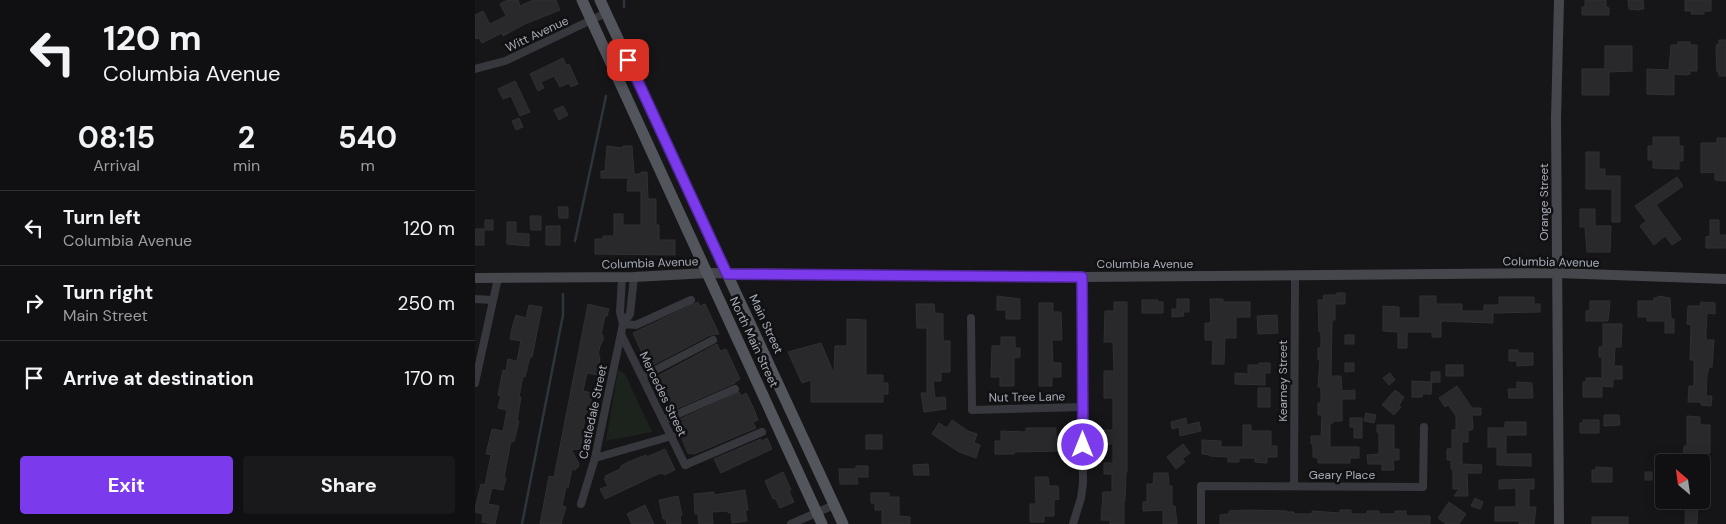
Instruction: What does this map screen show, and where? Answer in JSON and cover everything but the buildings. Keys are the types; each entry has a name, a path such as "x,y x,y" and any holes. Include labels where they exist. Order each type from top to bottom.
{"main road":[{"path":"582,0 591,20"},
{"name":"Main Street","path":"600,0 843,524"},
{"name":"Orange Street","path":"1559,0 1556,118 1559,524"},
{"name":"North Main Street","path":"591,20 822,524"},
{"name":"Columbia Avenue","path":"475,278 634,277 707,273 1082,277 1557,273 1726,279"}],"street":[{"name":"Witt Avenue","path":"475,69 505,61 606,13"},
{"name":"Kearney Street","path":"1293,486 1295,275"},
{"name":"Castledale Street","path":"581,504 595,458 623,324 621,305 622,277"},
{"name":"Castledale Street","path":"623,324 630,314 634,277"},
{"path":"1073,524 1081,498 1083,483 1082,277"},
{"path":"475,383 498,278"},
{"path":"475,299 493,300"},
{"path":"623,324 636,326 691,300"},
{"path":"621,305 631,306"},
{"name":"Nut Tree Lane","path":"971,318 972,410 1083,407"},
{"name":"Mercedes Street","path":"621,334 685,465 762,432"},
{"path":"642,376 713,340"},
{"path":"664,420 735,389"},
{"name":"Geary Place","path":"1201,524 1201,486 1423,487 1424,427"},
{"path":"595,458 672,436"},
{"path":"791,524 834,505"}],"shaded area":[{"path":"618,370 625,374 652,432 606,441"}],"waterway":[{"path":"624,0 624,7"},
{"path":"575,241 606,96"},
{"path":"522,524 563,315 563,294"}],"route":[{"path":"628,60 727,274 1082,277 1083,445"}]}
